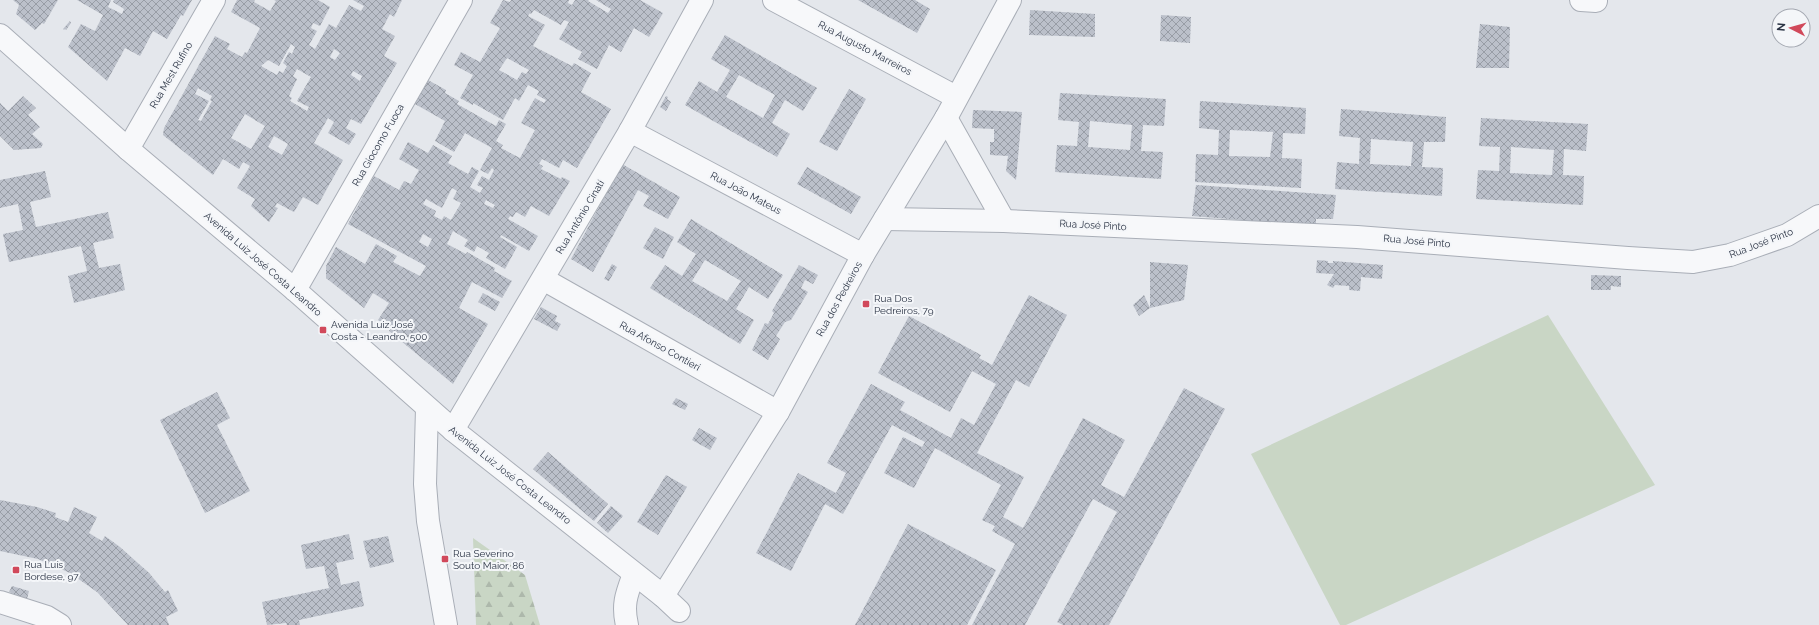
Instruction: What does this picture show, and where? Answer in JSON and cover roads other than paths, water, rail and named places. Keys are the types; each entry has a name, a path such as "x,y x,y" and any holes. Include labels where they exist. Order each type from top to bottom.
{"street":[{"name":"Rua Mest Rufino","path":"128,149 214,0"},
{"name":"Rua Giocomo Fuoca","path":"295,290 461,0"},
{"name":"Rua Antônio Cinati","path":"453,430 630,131 702,0"},
{"name":"Rua Augusto Marreiros","path":"774,0 956,97"},
{"name":"Rua dos Pedreiros","path":"663,596 778,412 862,256 946,118 956,97 1010,0"},
{"path":"1581,0 1596,0"},
{"name":"Avenida Luiz José Costa Leandro","path":"0,35 128,149 295,290 427,408 663,596 679,611"},
{"path":"946,118 1004,221"},
{"name":"Rua João Mateus","path":"630,131 862,256"},
{"name":"Rua José Pinto","path":"885,219 1004,221 1357,236 1693,262 1730,256 1787,235 1819,216"},
{"name":"Rua Afonso Contieri","path":"543,280 778,412"},
{"path":"427,408 426,484 428,521 446,625"},
{"path":"627,625 624,612 627,594 634,574"},
{"path":"0,602 47,617 60,625"}],"place":[{"name":"Rua Dos Pedreiros, 79","path":"866,304"},
{"name":"Avenida Luiz José Costa - Leandro, 500","path":"323,330"},
{"name":"Rua Severino Souto Maior, 86","path":"445,559"},
{"name":"Rua Luís Bordese, 97","path":"16,570"}]}
